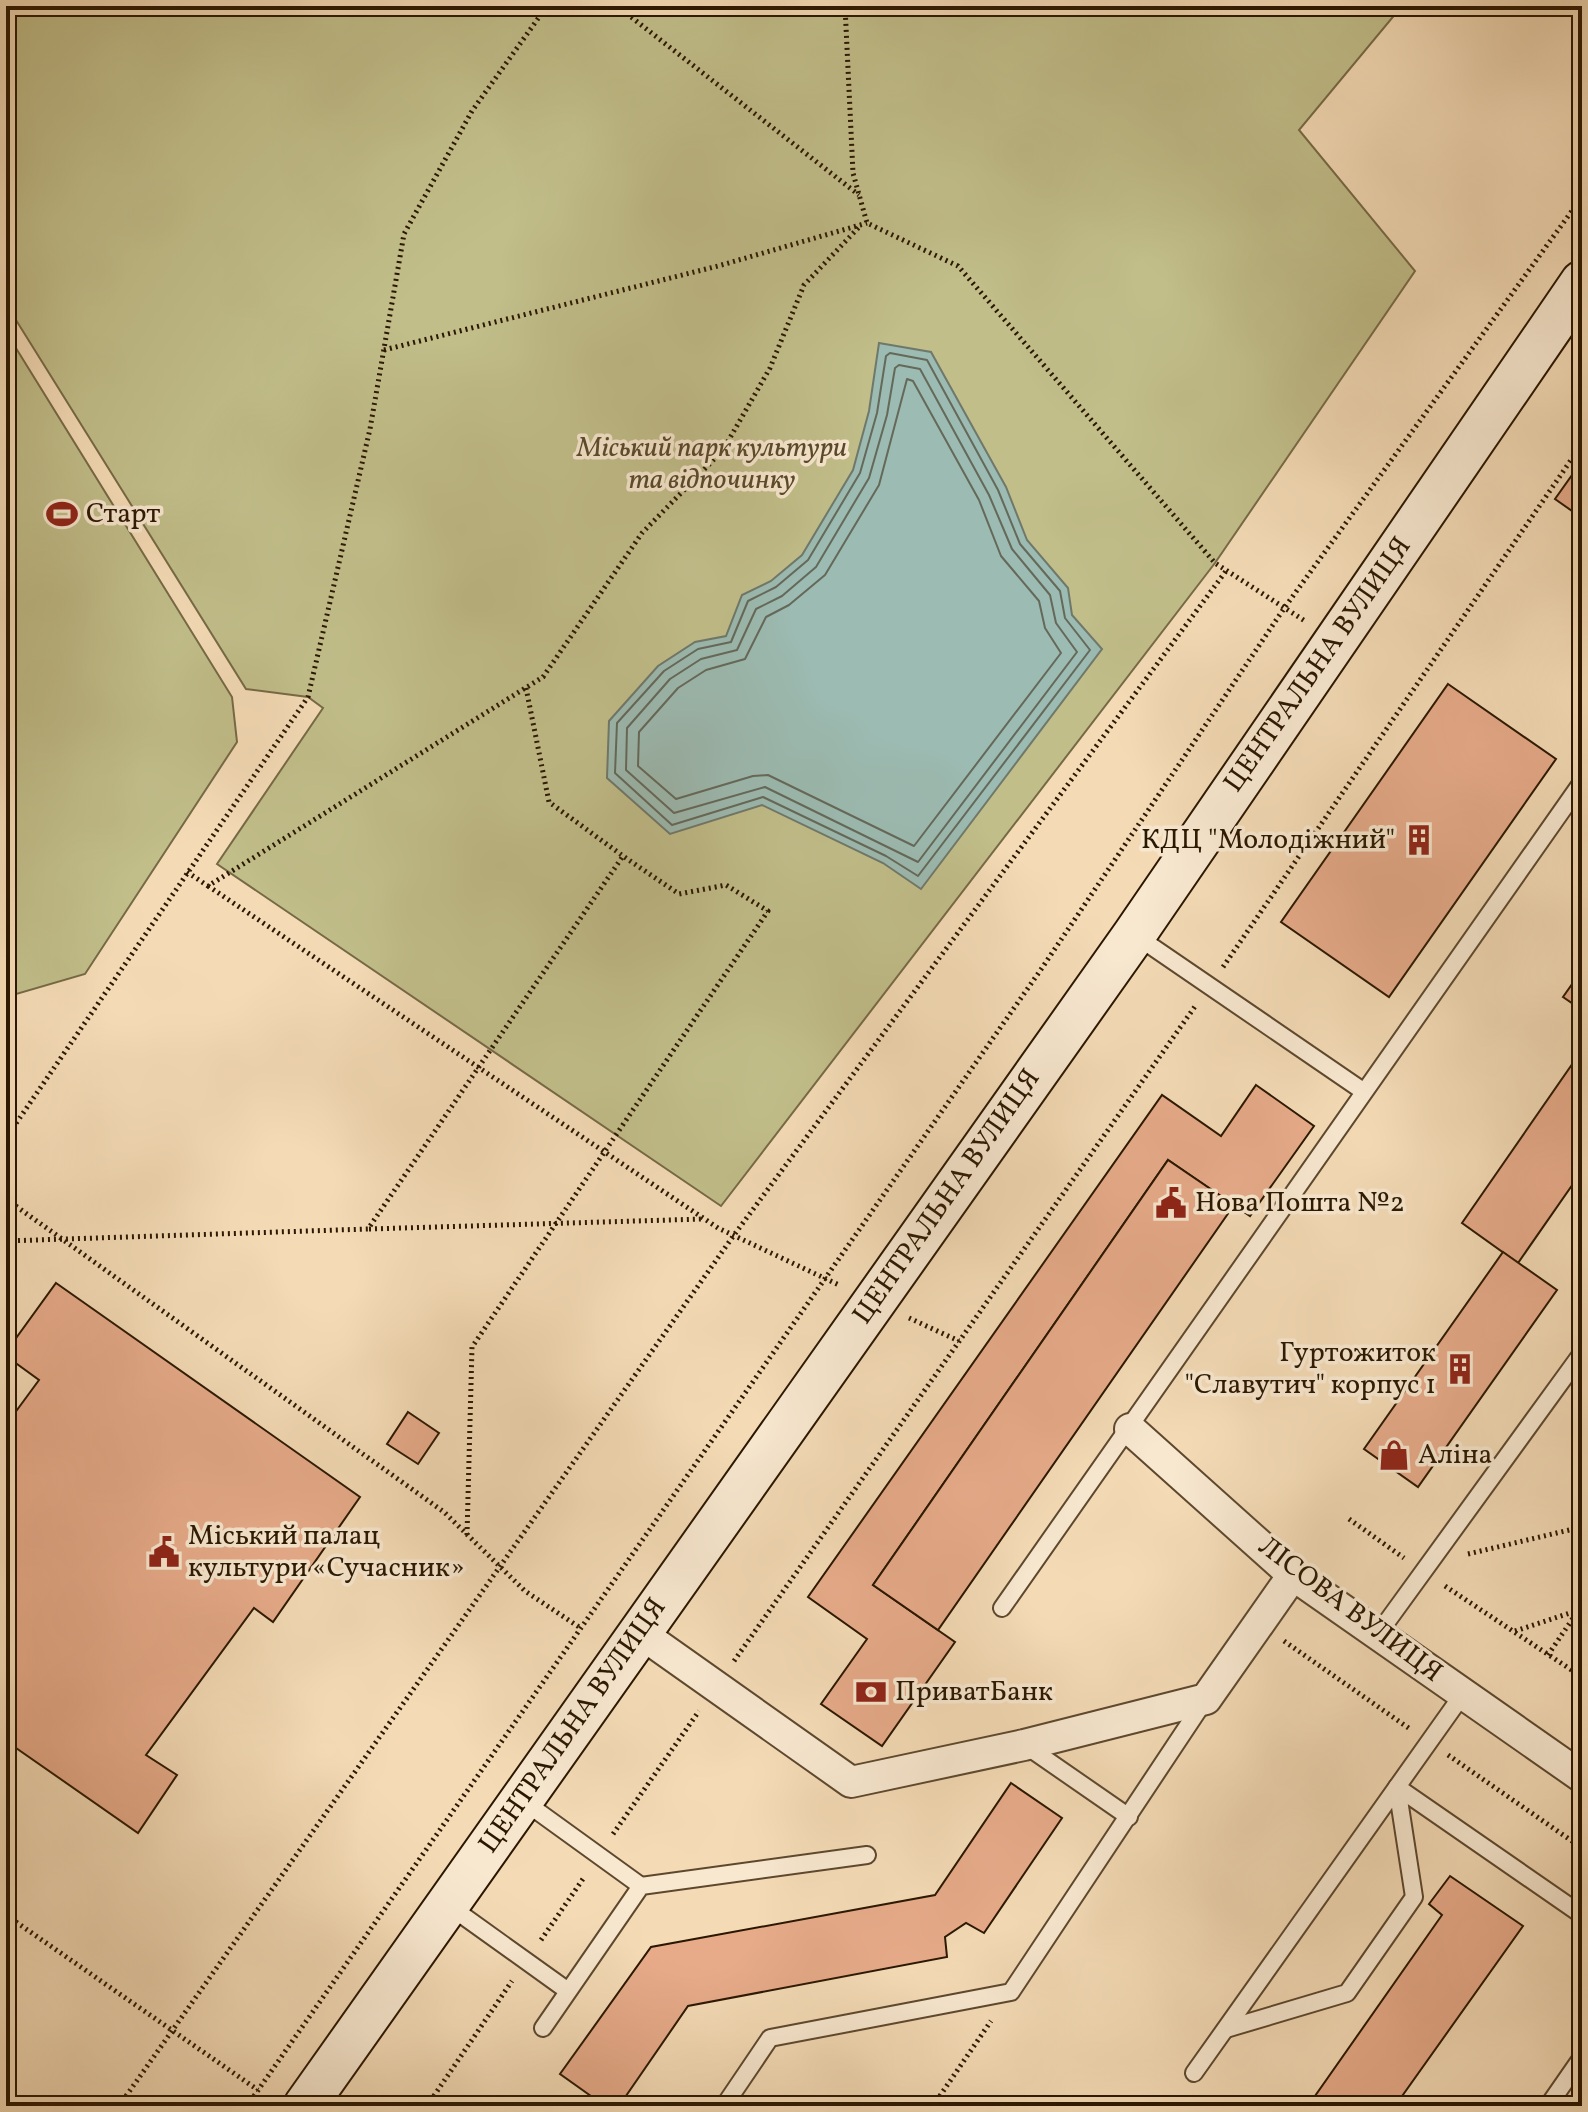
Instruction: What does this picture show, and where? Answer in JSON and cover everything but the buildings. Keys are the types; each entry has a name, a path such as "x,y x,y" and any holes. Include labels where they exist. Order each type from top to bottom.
{"street":[{"name":"ЦЕНТРАЛЬНА ВУЛИЦЯ","path":"305,2106 1134,935 1582,282"},
{"name":"ЛІСОВА ВУЛИЦЯ","path":"1130,1429 1293,1575 1582,1777"},
{"path":"639,1632 851,1782 1024,1745 1206,1699 1293,1575"}],"lane":[{"path":"1002,1608 1582,782"},
{"path":"1134,935 1363,1091"},
{"path":"1378,1634 1582,1353"},
{"path":"1194,2073 1463,1694"},
{"path":"724,2106 770,2038 1011,1992 1206,1699"},
{"path":"1024,1745 1129,1817"},
{"path":"1397,1787 1582,1915"},
{"path":"1226,2029 1347,1993 1414,1897 1397,1787"},
{"path":"521,1800 641,1886 867,1855"},
{"path":"543,2028 641,1886"},
{"path":"447,1905 568,1991"},
{"path":"1548,2106 1582,2057"}],"path":[{"path":"6,1138 308,697 370,429 404,234 472,111 547,6"},
{"path":"617,6 860,196"},
{"path":"845,6 853,173 867,223"},
{"path":"247,2106 1051,955 1285,607 1582,197"},
{"path":"384,350 718,266 867,223 958,266 1215,563 1335,642"},
{"path":"208,886 543,677 642,533 723,450 770,368 804,285 860,226"},
{"path":"427,2106 716,1686 1210,986 1582,444"},
{"path":"119,2106 734,1235 1226,571"},
{"path":"467,1535 472,1347 768,911 726,885 679,894 549,802 526,688"},
{"path":"368,1229 623,856"},
{"path":"187,872 704,1219 959,1341"},
{"path":"6,1199 444,1512 525,1591 579,1627"},
{"path":"6,1241 704,1219"},
{"path":"1349,1519 1582,1677"},
{"path":"1425,1568 1582,1527"},
{"path":"1514,1632 1581,1608"},
{"path":"1548,1655 1581,1608"},
{"path":"6,1915 258,2090"},
{"path":"933,2106 1011,1992"},
{"path":"6,2093 25,2106"}],"green space":[{"name":"Міський парк культури та відпочинку","path":"6,6 1402,6 1299,130 1415,271 1215,563 721,1206 217,864 323,708 308,697 246,689 6,304"},
{"name":"Старт","path":"6,332 232,697 237,742 85,974 6,997"}],"water":[{"path":"879,343 931,352 1006,487 1027,540 1068,588 1072,615 1102,649 921,889 883,863 762,805 670,834 607,778 609,721 658,666 695,642 726,636 742,595 771,581 802,555 853,470 869,411"}],"place":[{"name":"Старт","path":"62,514"},
{"name":"КДЦ \"Молодіжний\"","path":"1419,840"},
{"name":"Нова Пошта №2","path":"1171,1203"},
{"name":"Гуртожиток \"Славутич\" корпус 1","path":"1460,1369"},
{"name":"Аліна","path":"1394,1455"},
{"name":"Міський палац культури «Сучасник»","path":"164,1552"},
{"name":"ПриватБанк","path":"871,1692"}]}
